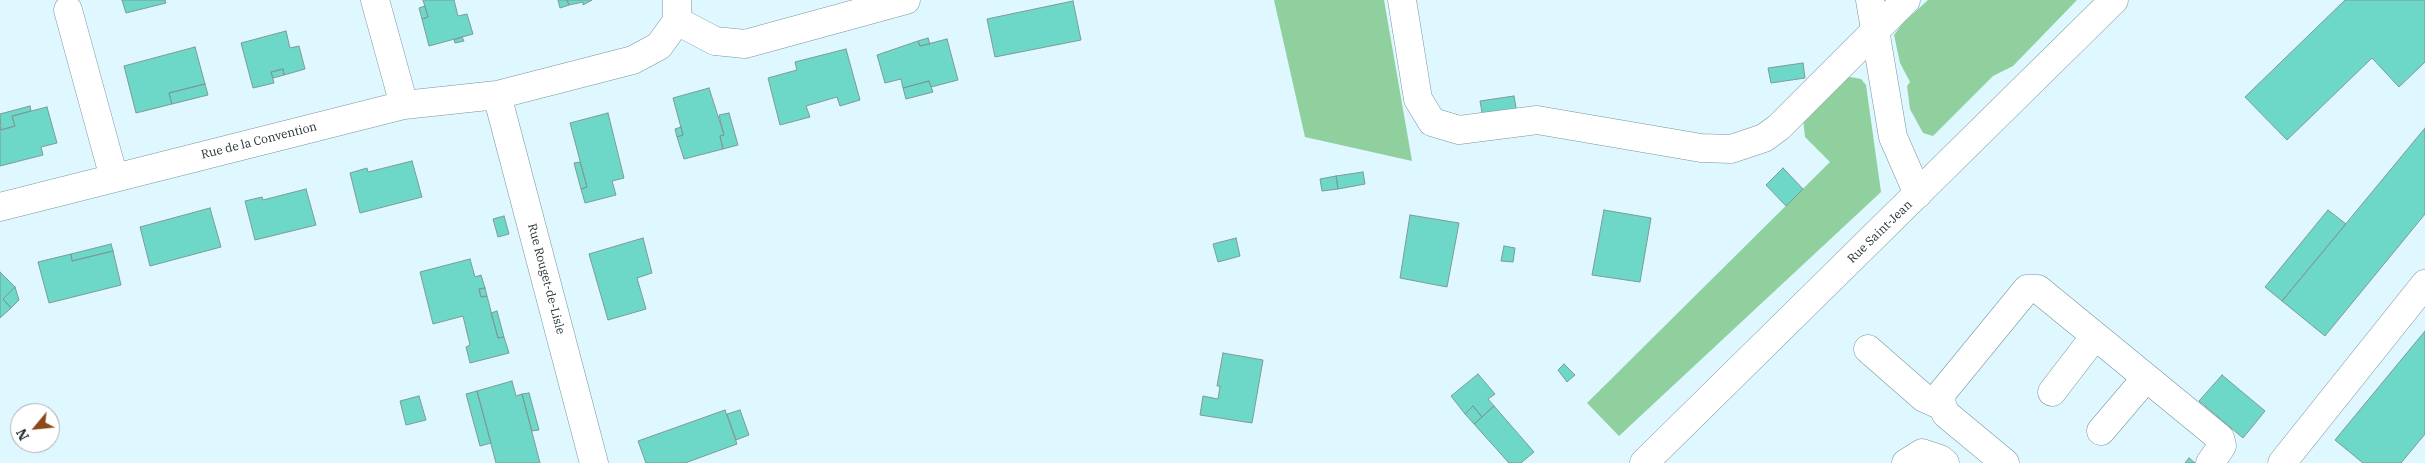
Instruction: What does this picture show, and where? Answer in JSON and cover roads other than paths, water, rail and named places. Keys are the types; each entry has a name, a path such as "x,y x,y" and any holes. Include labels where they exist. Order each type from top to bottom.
{"street":[{"path":"375,0 404,104"},
{"name":"Rue de la Convention","path":"0,207 404,104 497,95 633,60 659,46 677,10 714,41 745,44 906,0"},
{"path":"1402,0 1418,99 1432,122 1459,130 1537,120 1701,148 1731,149 1764,138 1779,127 1906,0"},
{"path":"1870,0 1893,137 1918,194"},
{"name":"Rue Saint-Jean","path":"1644,463 2114,0"},
{"path":"68,10 114,178"},
{"name":"Rue Rouget-de-Lisle","path":"497,95 594,463"},
{"path":"2282,463 2425,284"},
{"path":"2005,463 1946,414 1942,406 1941,394 2028,289 2038,289 2220,438 2222,446 2210,463"},
{"path":"2052,392 2095,336"},
{"path":"1868,349 1924,398 1942,406"},
{"path":"2101,430 2146,378"},
{"path":"1906,463 1922,453 1940,459 1945,463"}]}
